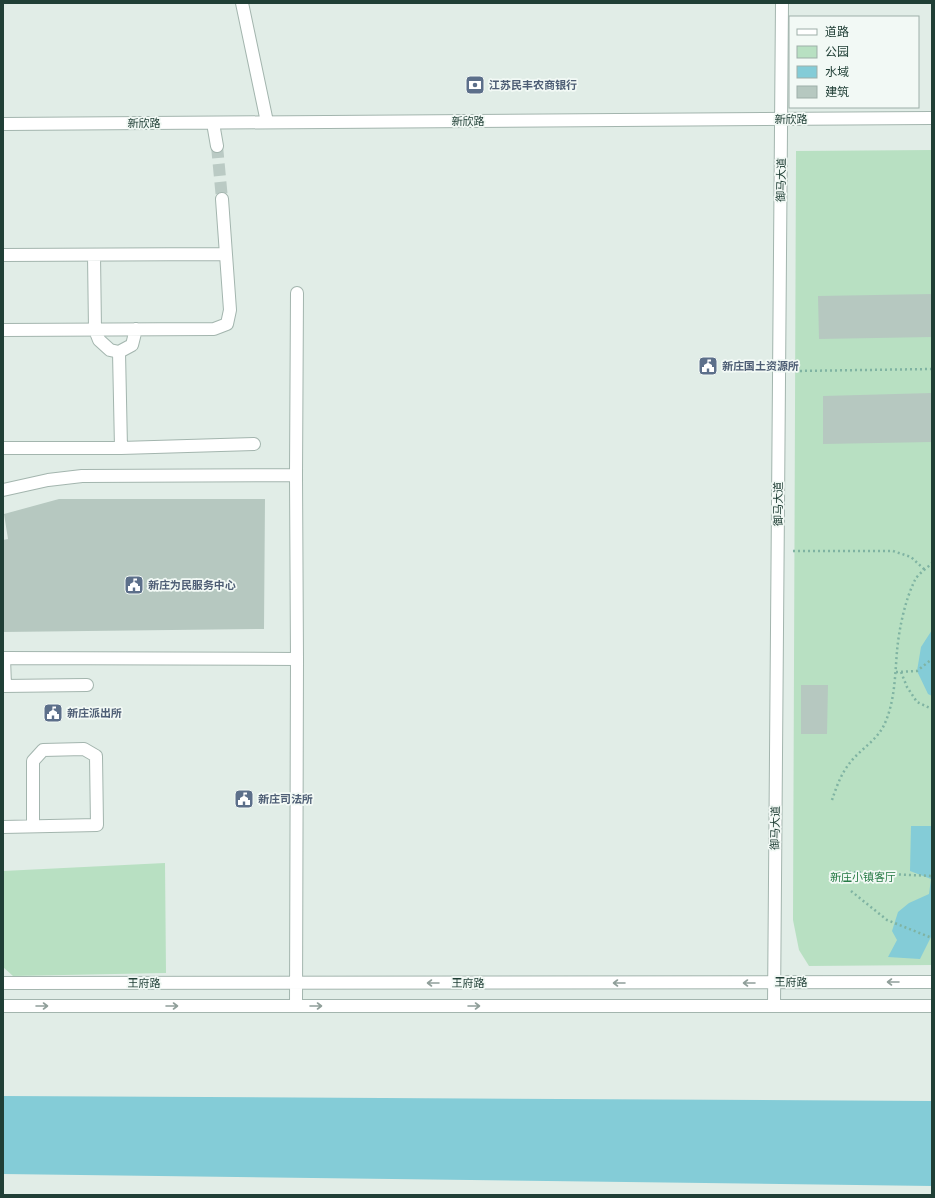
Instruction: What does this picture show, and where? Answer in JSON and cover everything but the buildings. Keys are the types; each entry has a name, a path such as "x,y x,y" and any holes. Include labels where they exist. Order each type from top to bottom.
{"street":[{"path":"242,3 267,122"},
{"name":"御马大道","path":"774,1006 782,3"},
{"name":"新欣路","path":"3,124 932,118"},
{"path":"213,123 217,146"},
{"path":"3,330 214,328 227,324 230,310 222,199"},
{"path":"3,255 226,254"},
{"path":"94,255 95,330 99,340 110,350 119,352 132,345 136,329"},
{"path":"296,1006 297,293"},
{"path":"119,352 121,448"},
{"path":"3,448 121,448 254,444"},
{"path":"3,490 48,480 82,476 296,475"},
{"path":"87,685 4,686 4,658 297,660"},
{"path":"3,827 96,825 96,756 84,749 43,750 33,761 34,826"},
{"name":"王府路","path":"3,984 932,982"},
{"name":"王府路","path":"3,1006 932,1006"}],"path":[{"path":"779,371 932,369"},
{"path":"777,551 893,551 912,557 925,570"},
{"path":"832,800 849,764 871,743 885,724 892,698 901,623 916,579 932,563"},
{"path":"896,672 917,672 932,659"},
{"path":"901,672 907,687 918,702 932,709"},
{"path":"849,872 932,876"},
{"path":"851,891 887,920 932,938"}],"green space":[{"name":"新庄小镇客厅","path":"932,150 932,965 809,966 799,950 793,920 796,151"},
{"path":"165,863 166,973 13,976 3,967 3,871"}],"water":[{"path":"932,630 932,696 928,694 917,671 921,647"},
{"path":"911,826 932,826 932,935 920,959 888,957 897,940 892,931 898,912 909,903 929,894 931,879 910,871"},
{"path":"3,1096 932,1101 932,1186 3,1174"}],"tunnel":[{"path":"217,146 222,199"}],"place":[{"name":"江苏民丰农商银行","path":"475,85"},
{"name":"新庄国土资源所","path":"708,366"},
{"name":"新庄为民服务中心","path":"134,585"},
{"name":"新庄派出所","path":"53,713"},
{"name":"新庄司法所","path":"244,799"}]}
